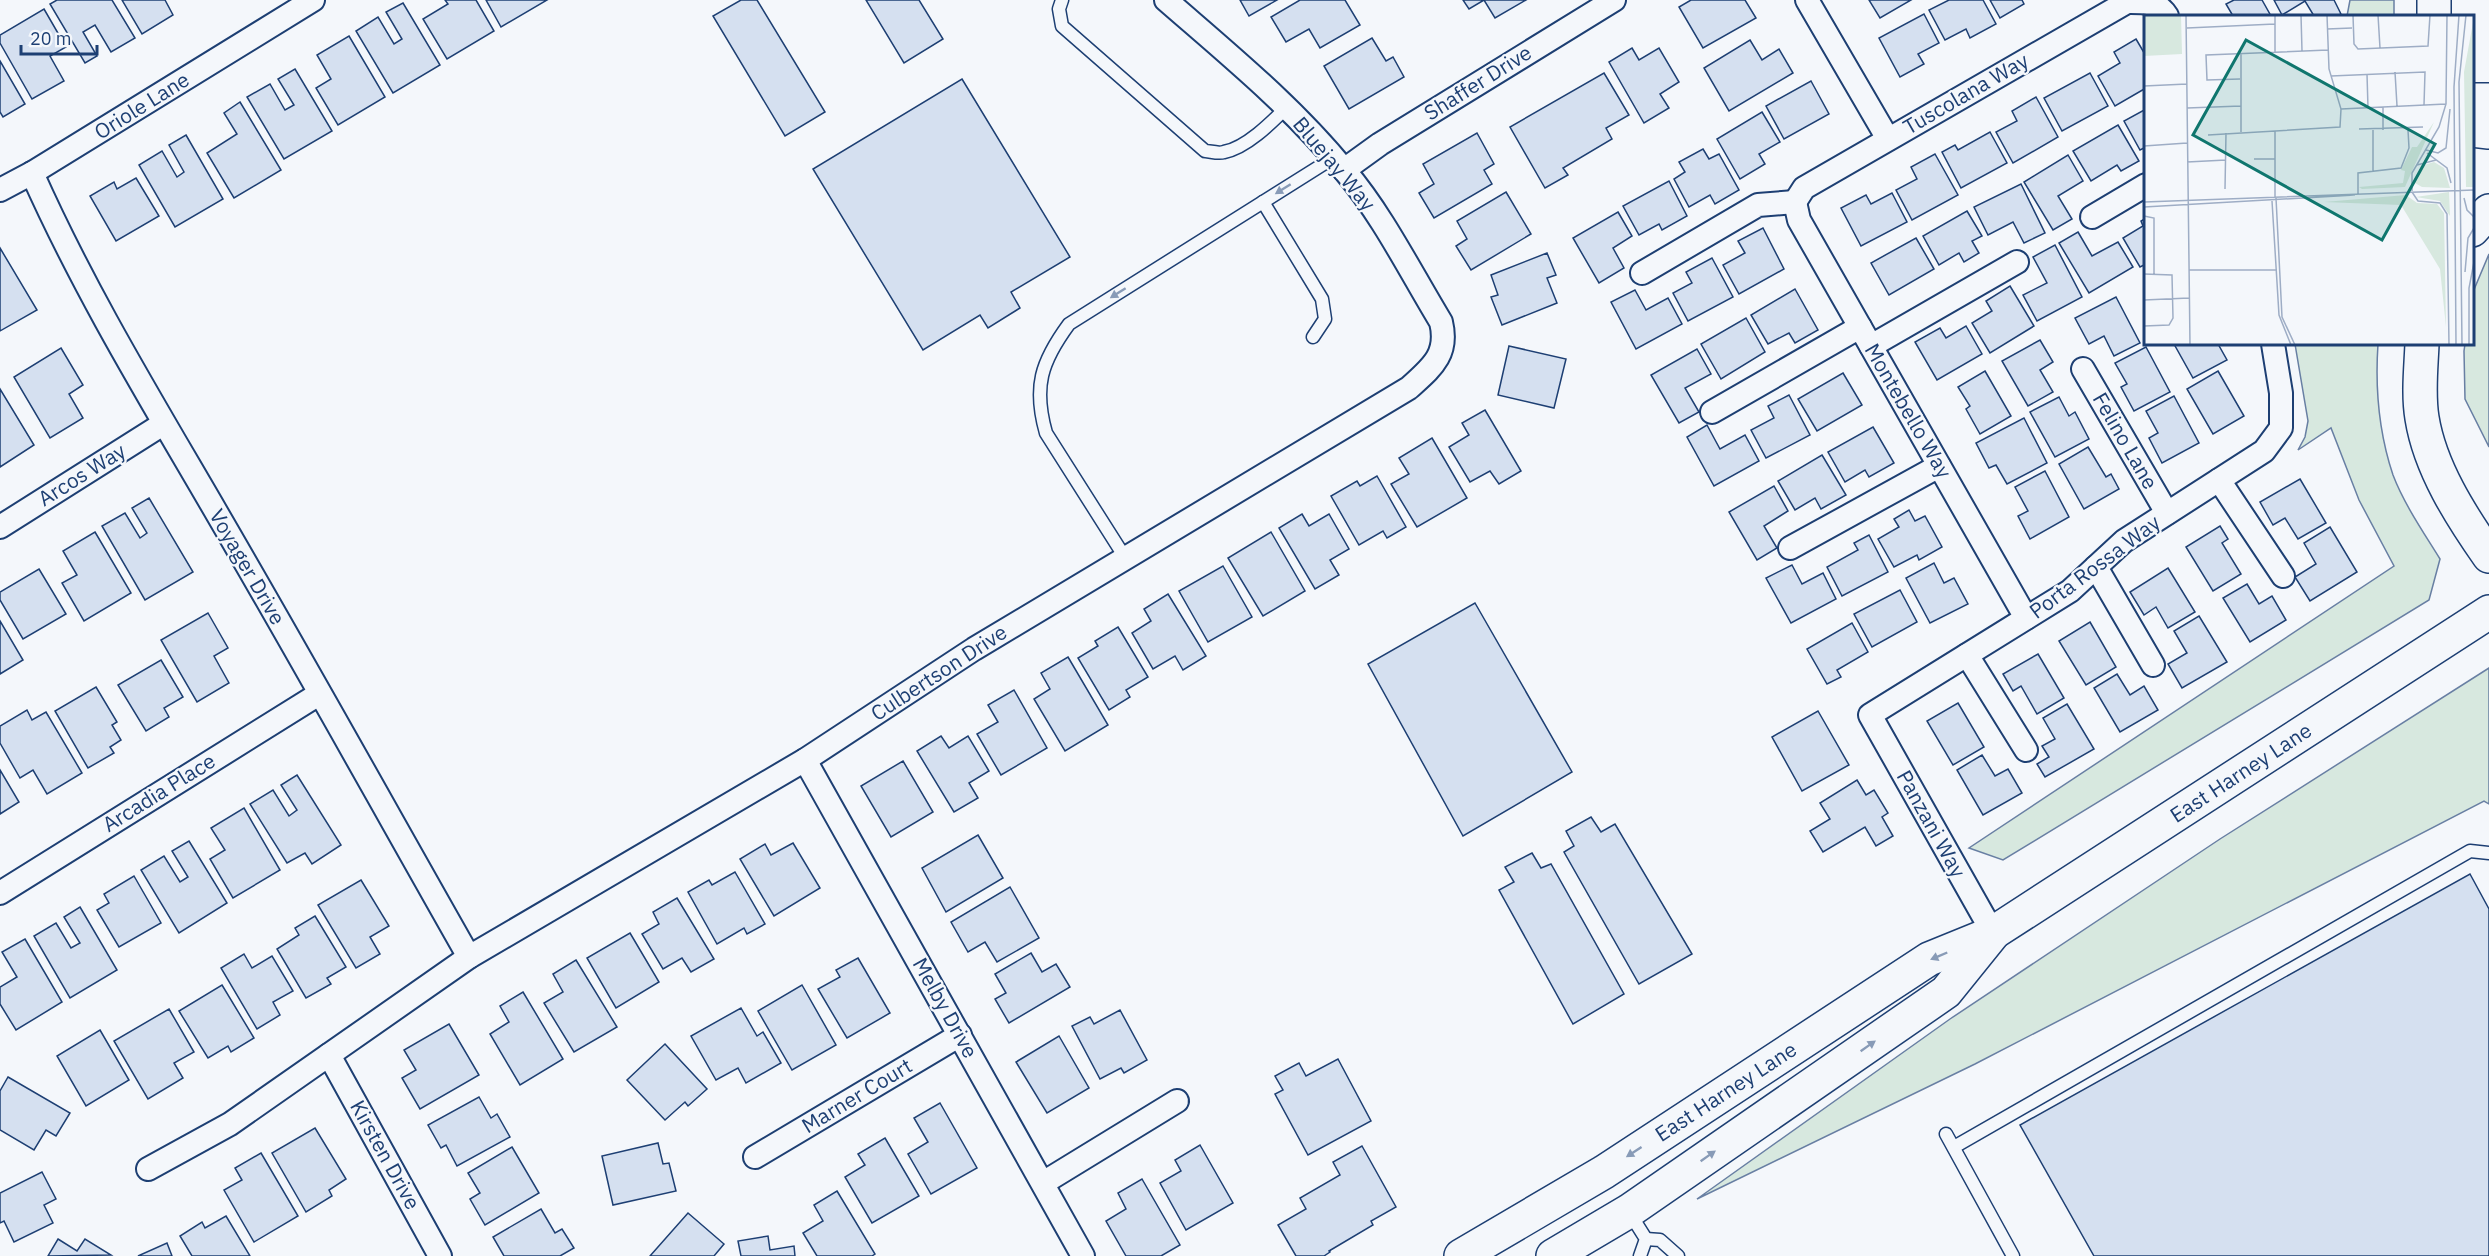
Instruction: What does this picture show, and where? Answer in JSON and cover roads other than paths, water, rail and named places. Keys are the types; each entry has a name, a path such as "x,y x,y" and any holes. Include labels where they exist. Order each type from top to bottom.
{"main road":[{"path":"2474,130 2489,132"},
{"path":"2474,228 2489,211"},
{"path":"2422,345 2420,378 2422,418 2432,455 2446,486 2489,556"},
{"name":"East Harney Lane","path":"1461,1256 1604,1172 1929,959 1993,933 2489,612"},
{"name":"East Harney Lane","path":"1553,1256 1629,1211 1946,992 1993,933"}],"street":[{"name":"Oriole Lane","path":"0,190 32,173 313,0"},
{"name":"Bluejay Way","path":"1166,0 1286,108 1339,164 1370,204 1441,322 1444,333 1436,364 1409,388"},
{"name":"Shaffer Drive","path":"1339,164 1380,144 1614,0"},
{"path":"1807,0 1888,139"},
{"path":"2146,1 2163,9 2166,15"},
{"name":"Tuscolana Way","path":"1796,202 1804,188 1888,139 2127,2 2146,1"},
{"name":"Voyager Drive","path":"32,173 54,223 163,424 241,555 469,957"},
{"path":"2092,217 2144,186"},
{"path":"1642,273 1758,205 1796,202"},
{"name":"Montebello Way","path":"1796,202 1799,220 2026,618"},
{"path":"1712,412 2017,262"},
{"name":"Porta Rossa Way","path":"1870,715 2070,591 2124,541 2264,451 2281,428 2281,393 2273,345"},
{"name":"Felino Lane","path":"2083,369 2167,513"},
{"name":"Culbertson Drive","path":"148,1169 230,1124 469,957 805,760 974,649 1409,388"},
{"name":"Arcos Way","path":"0,527 163,424"},
{"path":"1790,548 1939,466"},
{"path":"2219,480 2283,576"},
{"path":"2096,567 2153,665"},
{"path":"1967,655 2026,750"},
{"name":"Arcadia Place","path":"0,893 319,694"},
{"name":"Panzani Way","path":"1870,715 1993,933"},
{"name":"Melby Drive","path":"805,760 1083,1256"},
{"name":"Marner Court","path":"755,1157 960,1035"},
{"name":"Kirsten Drive","path":"328,1055 440,1256"},
{"path":"1043,1183 1177,1101"}],"lane":[{"path":"1062,0 1059,9 1062,26 1205,151 1224,152 1250,139 1265,129 1286,108"},
{"path":"1126,559 1046,433 1039,410 1040,381 1054,344 1069,324 1263,202 1339,164"},
{"path":"1263,202 1322,298 1325,319 1313,337"},
{"path":"1954,1147 2470,851 2489,853"},
{"path":"1946,1134 2013,1256"},
{"path":"1629,1211 1646,1239"},
{"path":"1640,1256 1646,1239"},
{"path":"1646,1239 1660,1240 1678,1256"}]}
